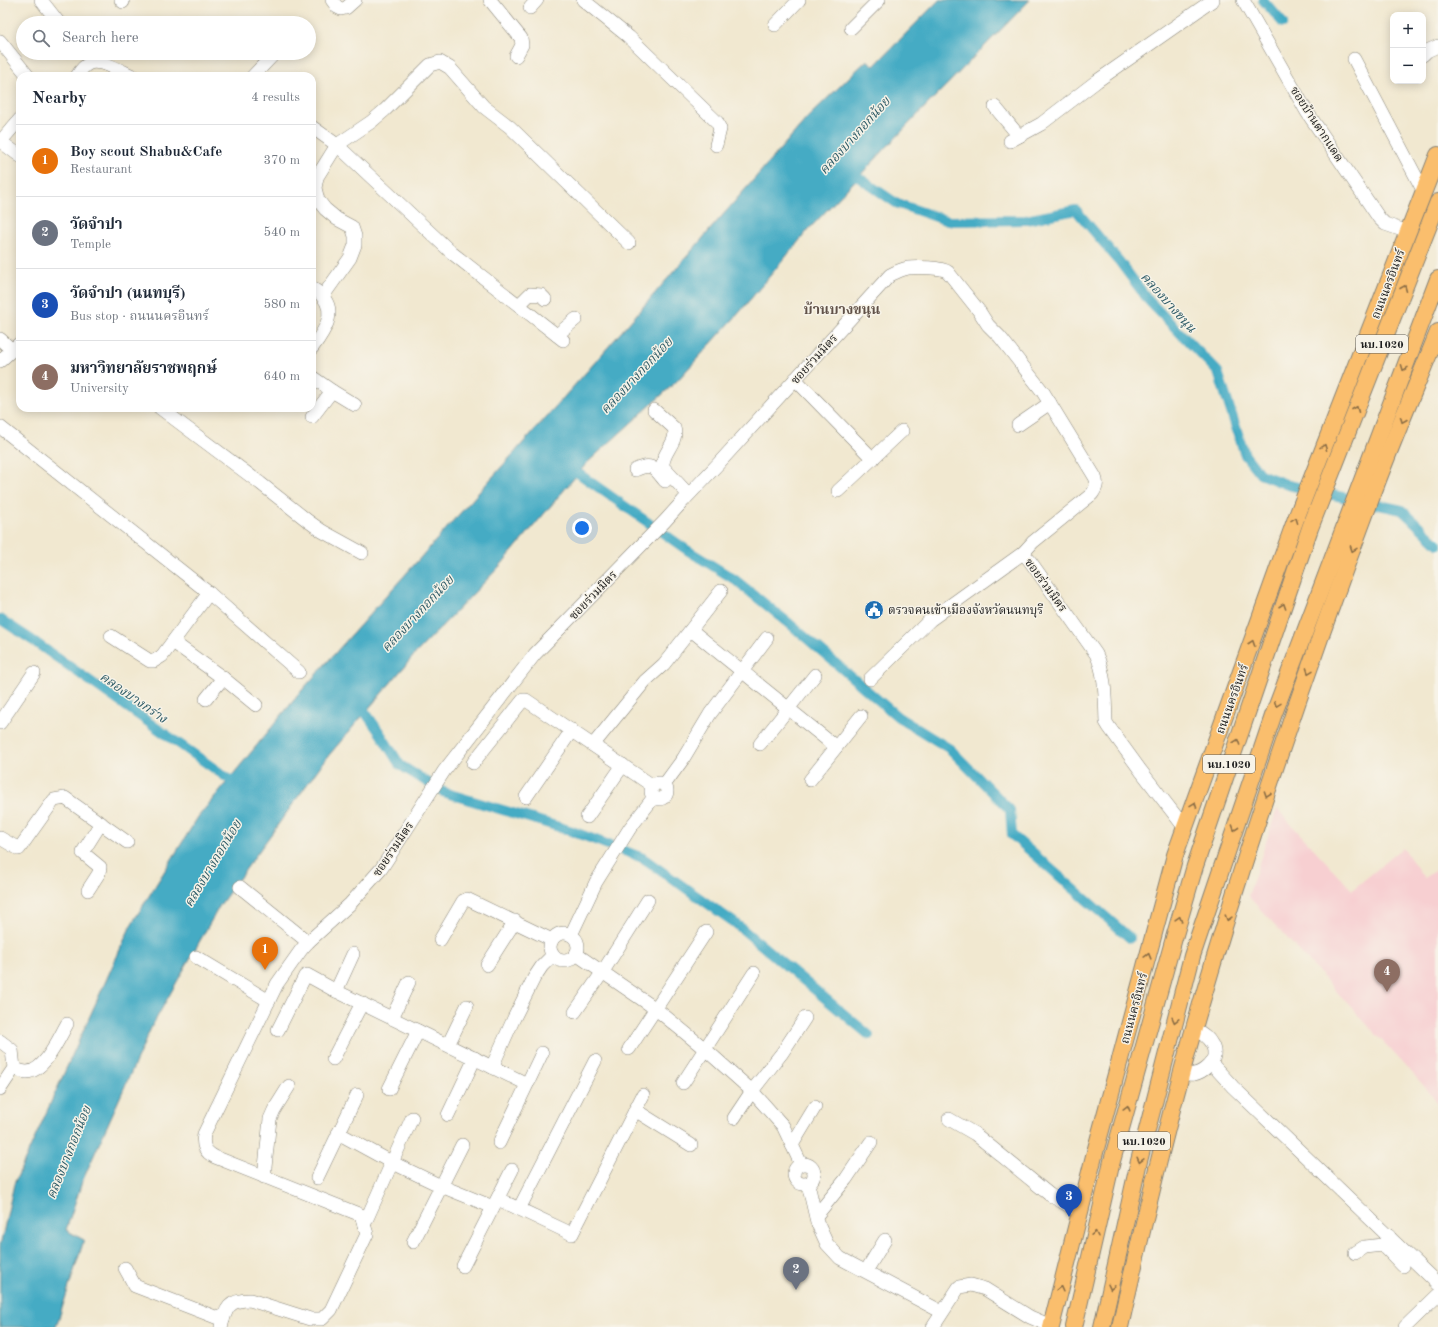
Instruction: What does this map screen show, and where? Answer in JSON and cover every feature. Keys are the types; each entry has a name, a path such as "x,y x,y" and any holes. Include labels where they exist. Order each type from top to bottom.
{"main road":[{"name":"ถนนนครอินทร์","path":"1051,1326 1094,1156 1175,855 1302,502 1438,155"},
{"name":"ถนนนครอินทร์","path":"1074,1327 1112,1161 1174,938 1207,831 1318,507 1438,202"},
{"name":"นบ.1020","path":"1102,1327 1139,1161 1192,956 1273,716 1438,279"},
{"name":"นบ.1020","path":"1120,1327 1145,1215 1195,1025 1257,824 1301,692 1373,494 1438,332"},
{"path":"1192,956 1196,965 1190,1009 1195,1025"},
{"path":"1094,1156 1123,1083 1150,1024"}],"street":[{"path":"41,0 54,16"},
{"path":"334,3 341,9 344,9 355,0"},
{"path":"490,0 521,36 522,45 516,56"},
{"path":"583,0 629,37 717,122 720,129 716,145"},
{"path":"775,25 799,0"},
{"path":"851,28 879,0"},
{"path":"995,107 1015,138 1041,124 1097,81 1213,0"},
{"name":"ซอยบ้านตากแดด","path":"1243,0 1308,112 1379,218 1385,224 1408,232"},
{"path":"0,41 25,72"},
{"path":"1426,52 1438,46"},
{"path":"1354,59 1424,192"},
{"path":"259,72 269,60"},
{"path":"80,72 89,63 96,62 123,72"},
{"path":"316,180 337,145 371,122 385,110 430,65 440,62 450,68 484,107 510,127 629,243"},
{"path":"16,123 0,141 16,153"},
{"path":"316,130 337,145 452,253 560,338 576,319"},
{"path":"316,194 326,209 352,227 355,236 355,246 350,258 323,296"},
{"name":"ซอยร่วมมิตร","path":"364,1225 361,1216 208,1153 203,1142 204,1134 277,984 308,942 350,904 381,869 444,771 535,654 665,521 890,275 908,268 943,269 948,272 988,325 1043,392 1095,477 1097,486 1092,494 1033,542 1023,553 1096,654 1104,682 1106,722 1141,772 1185,828"},
{"path":"316,291 323,296 329,309 328,323 316,342"},
{"path":"519,305 530,294 545,298"},
{"path":"0,339 16,346 0,361"},
{"path":"316,379 355,405"},
{"path":"795,379 873,459"},
{"path":"316,412 332,391"},
{"path":"1018,425 1050,404"},
{"path":"654,410 674,428 674,439 662,463 665,471 685,498"},
{"path":"165,412 260,482 308,521 322,531 362,553"},
{"path":"312,417 316,412"},
{"path":"0,427 209,593 298,672"},
{"path":"838,491 902,431"},
{"path":"635,470 644,466 650,467 685,498"},
{"path":"870,679 930,620 1023,553"},
{"path":"593,744 645,682 664,664 721,591"},
{"path":"111,636 150,661 154,661 162,656 209,593"},
{"path":"691,630 836,747"},
{"path":"571,935 596,882 629,830 657,789 683,759 710,714 767,638"},
{"path":"173,642 223,678 256,705"},
{"path":"0,723 34,673"},
{"path":"760,744 815,675"},
{"path":"206,699 223,678"},
{"path":"473,763 523,700 529,701 657,789"},
{"path":"810,780 861,716"},
{"path":"526,796 572,730"},
{"path":"587,817 623,765"},
{"path":"0,838 17,849 21,847 56,799 67,799 127,842"},
{"path":"88,890 99,873 100,867 84,853 84,850 101,823"},
{"path":"240,887 308,942"},
{"path":"440,940 463,901 467,899 552,940"},
{"path":"575,1012 602,973 648,900"},
{"path":"487,965 515,921"},
{"path":"629,1049 706,932"},
{"path":"561,933 571,935 578,944 576,954 567,960 562,961 557,959 553,955 550,945 552,940 561,933"},
{"path":"336,991 353,954"},
{"path":"576,954 656,1009 705,1049 752,1091 783,1126 801,1164 795,1170 795,1178 800,1183 808,1184 816,1216 827,1244 840,1258 942,1312"},
{"path":"492,1066 534,978 542,966 553,955"},
{"path":"196,957 270,1001"},
{"path":"683,1083 754,973"},
{"path":"278,1030 306,975 527,1084"},
{"path":"392,1018 409,982"},
{"path":"334,1059 362,1003"},
{"path":"448,1045 467,1006"},
{"path":"734,1118 752,1091 782,1053 805,1018"},
{"path":"14,1068 25,1072 46,1061 67,1024"},
{"path":"1182,1073 1199,1073 1211,1063 1214,1054 1214,1048 1206,1036 1195,1025"},
{"path":"389,1089 418,1031"},
{"path":"0,1041 12,1050 14,1068 0,1089"},
{"path":"499,1143 542,1053"},
{"path":"448,1115 475,1058"},
{"path":"519,1209 595,1061"},
{"path":"1211,1063 1386,1241 1438,1284"},
{"path":"264,1177 270,1119 289,1086"},
{"path":"317,1178 357,1095"},
{"path":"338,1134 393,1163 442,1186 519,1209 572,1234 643,1095"},
{"path":"792,1146 815,1108"},
{"path":"635,1110 691,1145"},
{"path":"125,1268 135,1286 222,1323 226,1310 229,1306 242,1300 250,1300 310,1319 322,1319 331,1310 367,1234 364,1225 412,1118"},
{"path":"949,1119 975,1134 1050,1195 1080,1212"},
{"path":"816,1216 846,1179 871,1142"},
{"path":"413,1242 462,1145"},
{"path":"463,1266 512,1170"},
{"path":"866,1271 885,1240"},
{"path":"1355,1253 1364,1247 1386,1241"},
{"path":"1386,1241 1403,1266"},
{"path":"933,1327 959,1287 971,1285 984,1289 1030,1317 1051,1326"},
{"path":"1405,1327 1438,1295"}],"shaded area":[{"path":"1277,809 1352,890 1403,848 1424,878 1438,868 1438,1104 1426,1088 1248,896"}],"water":[{"name":"คลองบางกอกน้อย","path":"939,0 1030,0 926,106 809,229 739,313 676,382 587,463 500,566 416,653 324,761 220,905 151,1028 82,1182 66,1230 84,1240 56,1327 0,1327 0,1247 14,1184 131,925 198,817 303,689 589,369 808,117 867,60 874,66"}],"waterway":[{"path":"1263,0 1283,23"},
{"name":"คลองบางขนุน","path":"848,170 896,203 948,221 1026,220 1076,210 1119,261 1149,301 1218,372 1245,455 1260,474 1288,485 1402,510 1438,544"},
{"path":"568,466 687,550 734,579 790,624 898,717 950,749 1010,810 1012,835 1130,938"},
{"name":"คลองบางกร่าง","path":"0,619 239,786"},
{"path":"358,702 400,765 443,792 569,830 643,858 735,923 869,1035"}],"place":[{"name":"ตรวจคนเข้าเมืองจังหวัดนนทบุรี","path":"874,610"},
{"name":"Boy scout Shabu&Cafe","path":"265,970"},
{"name":"มหาวิทยาลัยราชพฤกษ์","path":"1387,992"},
{"name":"วัดจำปา (นนทบุรี)","path":"1069,1217"},
{"name":"วัดจําปา","path":"796,1290"}],"district":[{"name":"บ้านบางขนุน","path":"842,309"}]}
